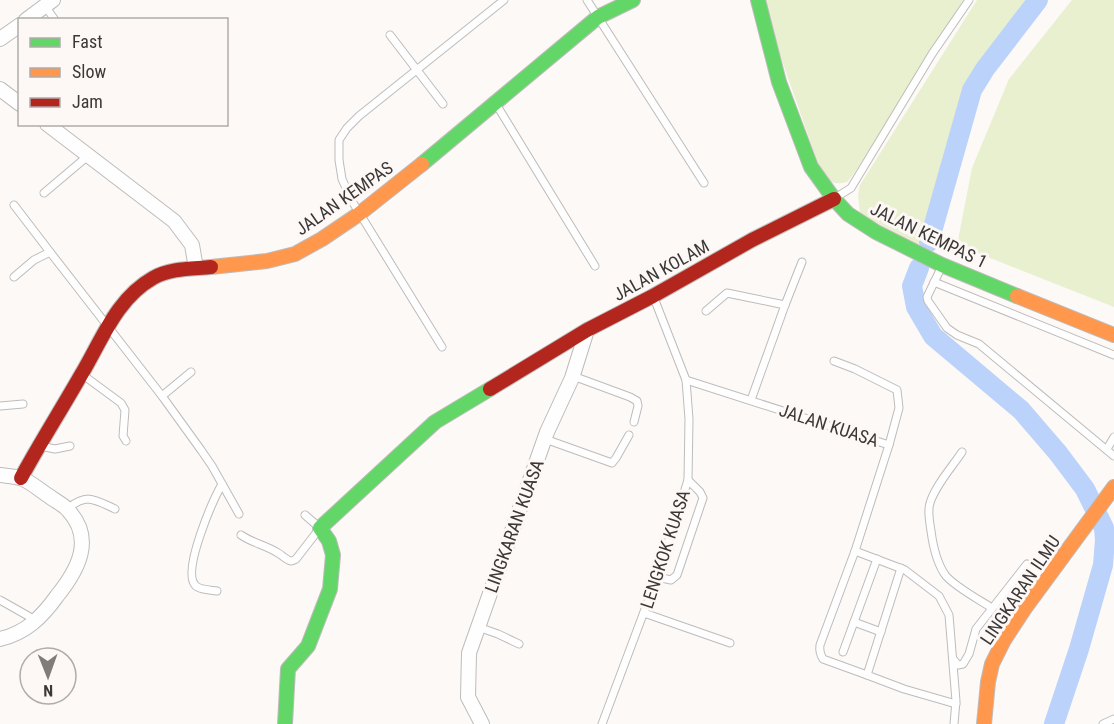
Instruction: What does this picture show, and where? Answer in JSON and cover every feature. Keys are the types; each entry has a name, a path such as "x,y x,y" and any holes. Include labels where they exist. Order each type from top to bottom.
{"street":[{"name":"JALAN KEMPAS","path":"21,478 108,327 126,300 153,278 170,271 267,261 295,254 322,239 359,214 496,104 598,17 633,0"},
{"name":"JALAN KEMPAS 1","path":"758,0 778,82 811,167 848,214 876,232 942,266 1114,335"},
{"path":"29,18 49,3"},
{"path":"0,39 18,26"},
{"path":"0,88 18,102"},
{"path":"50,126 174,221 192,246 196,268"},
{"name":"JALAN KOLAM","path":"321,528 435,422 587,330 752,240 834,199"},
{"name":"LINGKARAN KUASA","path":"482,724 468,697 469,653 545,439 573,376 587,330"},
{"path":"0,475 21,478 68,509 81,534 82,548 80,561 68,583 47,610 23,631 0,639"},
{"name":"LINGKARAN ILMU","path":"984,724 992,664 1004,640 1111,491"},
{"path":"285,724 288,669 308,646 330,589 333,555 321,528"}],"lane":[{"path":"442,347 359,214 342,179 339,140 359,116 504,0"},
{"path":"587,0 704,183"},
{"name":"JALAN KOLAM","path":"834,199 851,188 932,54 969,0"},
{"path":"49,3 54,18"},
{"path":"390,35 444,104"},
{"path":"496,104 595,266"},
{"path":"44,193 89,155"},
{"path":"14,205 162,396 212,466 239,514"},
{"path":"14,277 34,260 50,252"},
{"path":"751,400 802,262"},
{"path":"942,266 927,297 947,328 979,344 1114,456"},
{"path":"934,282 1114,355"},
{"path":"706,311 728,293 785,305"},
{"name":"LENGKOK KUASA","path":"602,724 657,577 688,480 689,419 686,380 653,296"},
{"path":"834,361 897,390 899,408 889,445"},
{"path":"162,396 191,372"},
{"path":"82,374 121,403 125,410 123,436 126,441"},
{"path":"573,376 637,401 634,422"},
{"name":"JALAN KUASA","path":"686,380 889,445 855,551 819,645 820,655 824,659 904,689 956,704"},
{"path":"0,406 23,404"},
{"path":"545,439 612,463 629,435"},
{"path":"1107,449 1114,437"},
{"path":"41,441 45,447 55,449 70,446"},
{"path":"962,452 929,504 933,539 938,560 947,577 992,608"},
{"path":"657,577 671,580 677,575 703,498 688,480"},
{"path":"217,591 196,586 193,582 192,570 194,554 215,496 222,484"},
{"path":"68,509 85,498 115,509"},
{"path":"241,535 292,561 321,528 305,515"},
{"path":"855,551 902,568 939,596 949,615 956,704 954,724"},
{"path":"843,652 877,559"},
{"path":"953,658 958,665 963,664 969,654 976,629 1027,564 1048,576"},
{"path":"867,675 902,568"},
{"path":"0,600 37,621"},
{"path":"644,613 730,643"},
{"path":"854,622 882,632"},
{"path":"478,627 519,644"},
{"path":"1103,724 1114,719"}],"green space":[{"path":"763,0 963,0 847,182 833,183 822,175"},
{"path":"977,0 1032,0 967,90 925,240 918,244 860,214 858,195 860,185"},
{"path":"1072,0 1114,0 1114,307 957,245 972,168 1009,79"}],"waterway":[{"path":"929,242 972,90 985,69 1038,0"},
{"path":"919,268 912,286 916,307 933,336 1021,410 1085,489 1104,528 1103,565 1079,649 1054,724"}],"traffic: fast":[{"path":"422,164 598,17 633,0"},
{"path":"758,0 779,82 811,167 834,199 848,214 876,232 942,265 1017,296"},
{"path":"285,724 288,669 308,646 330,589 333,555 329,541 320,528 435,422 490,389"}],"traffic: slow":[{"path":"211,267 267,261 295,254 359,214 422,164"},
{"path":"1017,296 1114,335"},
{"path":"984,724 992,664 1004,640 1114,487"}],"traffic: jam":[{"path":"490,389 587,330 752,240 834,199"},
{"path":"21,478 111,321 129,297 153,278 167,272 211,267"}]}
